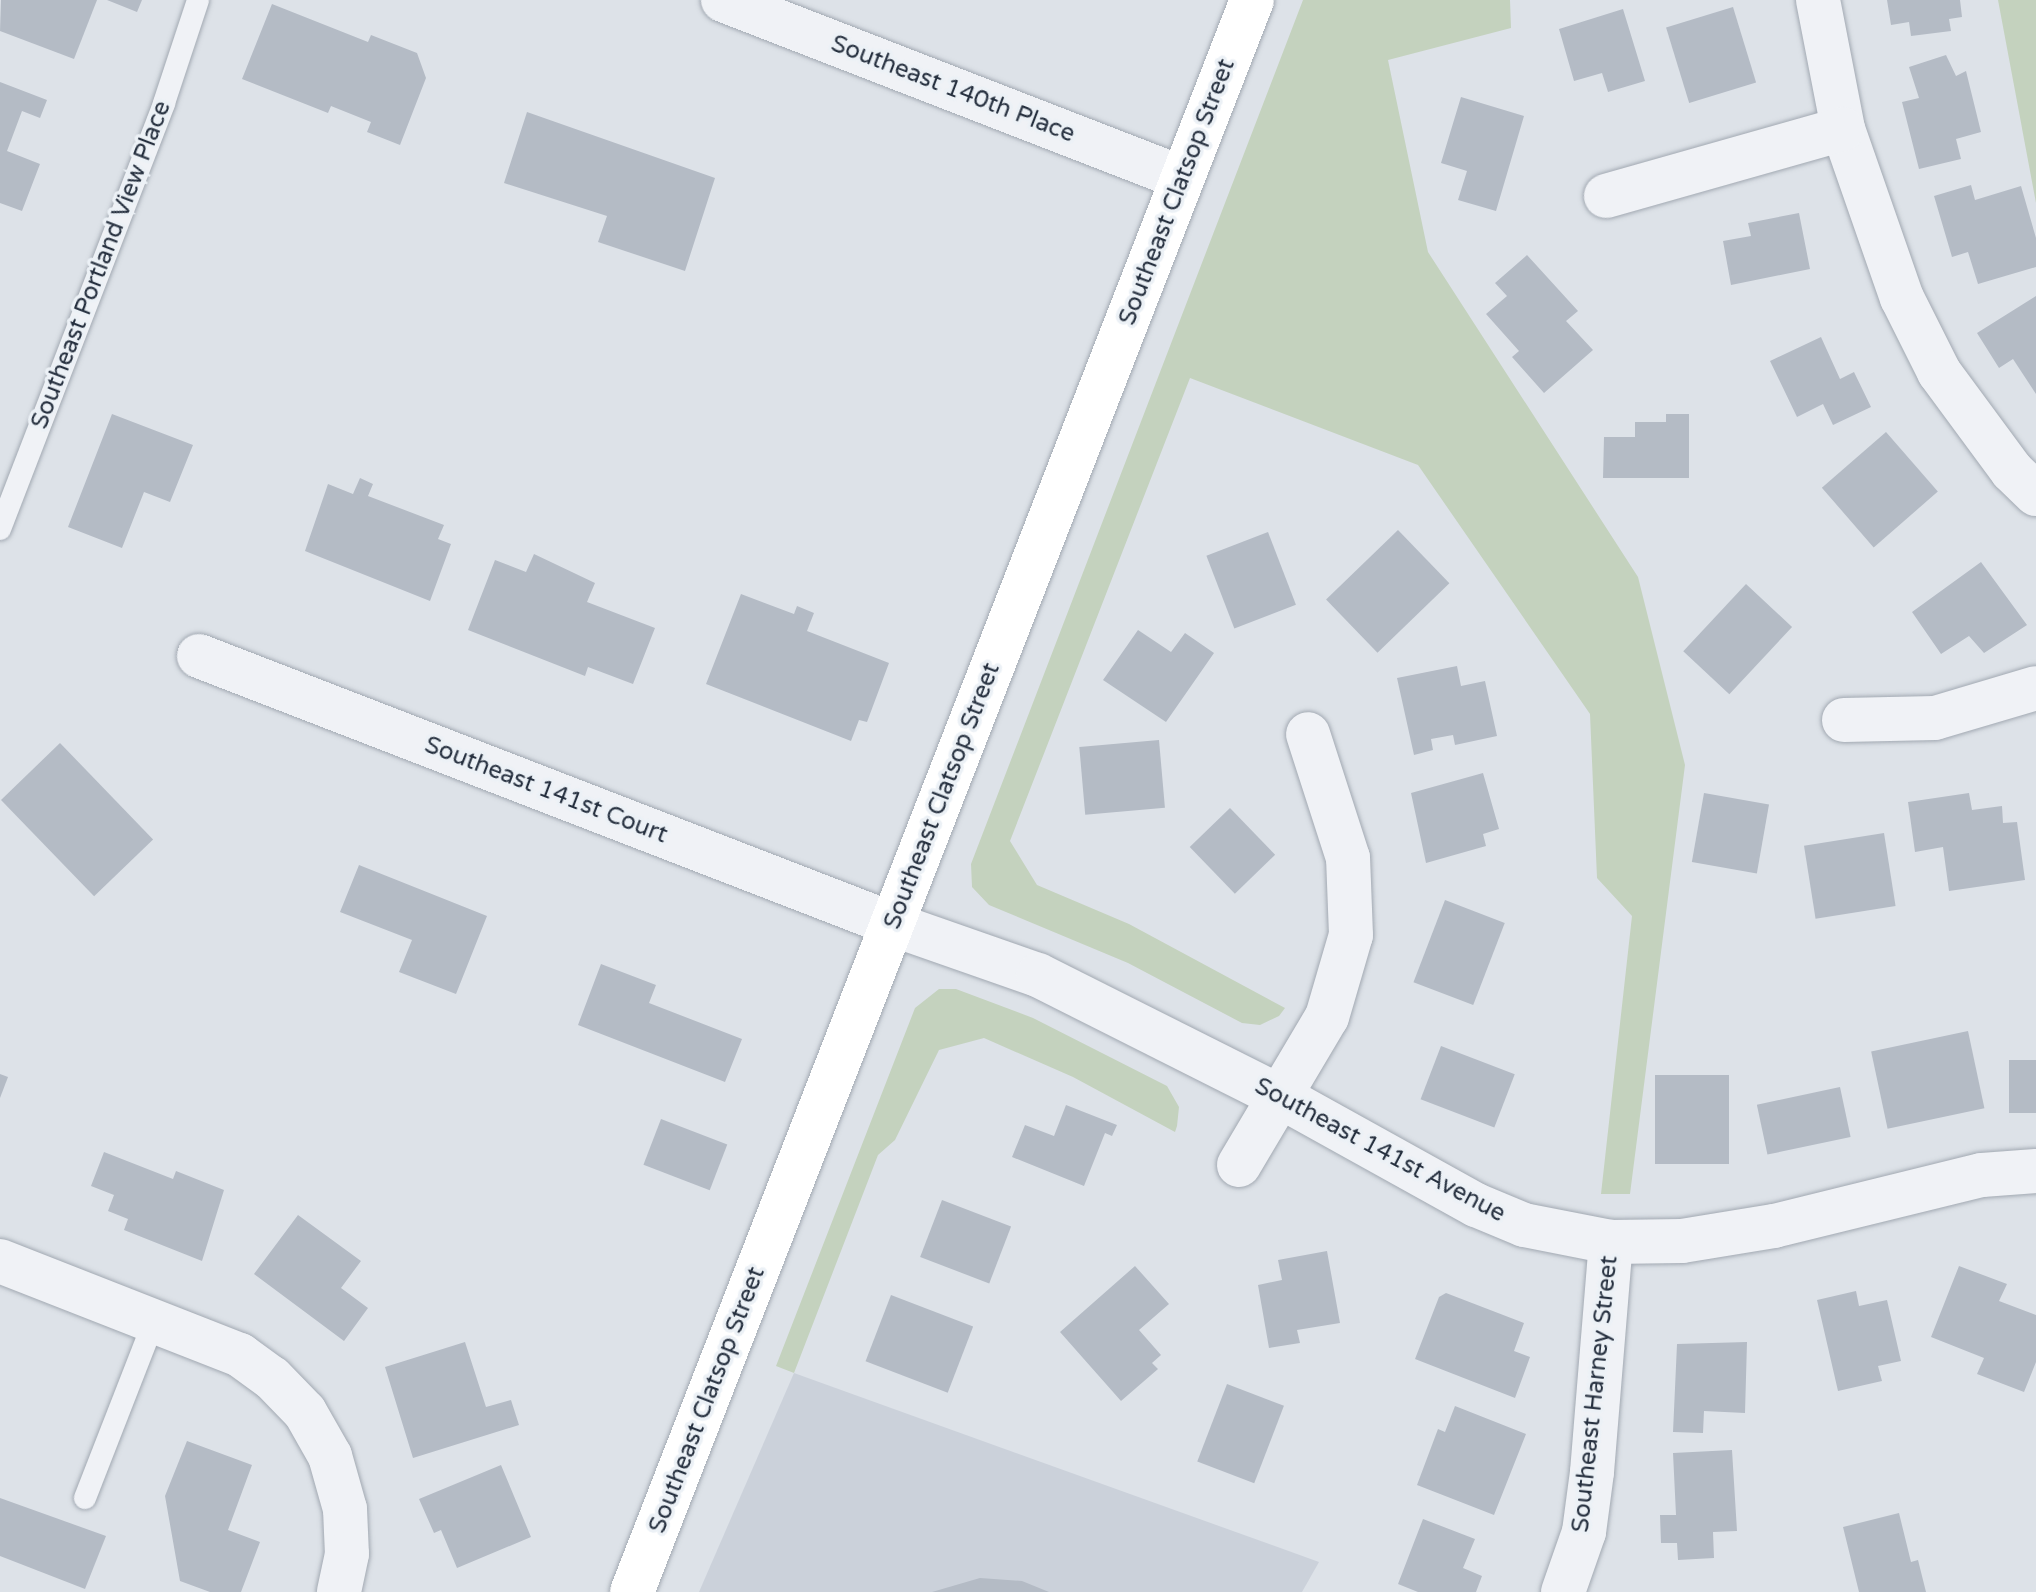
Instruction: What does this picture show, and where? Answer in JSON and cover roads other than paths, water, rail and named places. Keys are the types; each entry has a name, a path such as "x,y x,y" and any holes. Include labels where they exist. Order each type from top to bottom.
{"street":[{"name":"Southeast 140th Place","path":"723,0 1183,178"},
{"name":"Southeast Clatsop Street","path":"632,1592 1252,0"},
{"path":"1818,0 1843,129 1902,298 1939,372 2012,471 2036,494"},
{"path":"1606,196 1843,129"},
{"name":"Southeast 141st Court","path":"199,656 892,924"},
{"path":"1844,720 1935,718 2036,688"},
{"path":"1239,1165 1283,1098 1327,1017 1351,935 1348,858 1308,734"},
{"name":"Southeast 141st Avenue","path":"892,924 1038,975 1283,1098 1476,1205 1524,1225 1611,1242 1682,1241 1774,1226 1982,1175 2036,1171"},
{"name":"Southeast Harney Street","path":"1563,1592 1588,1502 1611,1242"},
{"path":"0,1261 240,1355 305,1412 330,1456 345,1509 347,1554 339,1592"}],"lane":[{"name":"Southeast Portland View Place","path":"0,529 164,103 198,0"},
{"path":"85,1498 154,1321"}]}
